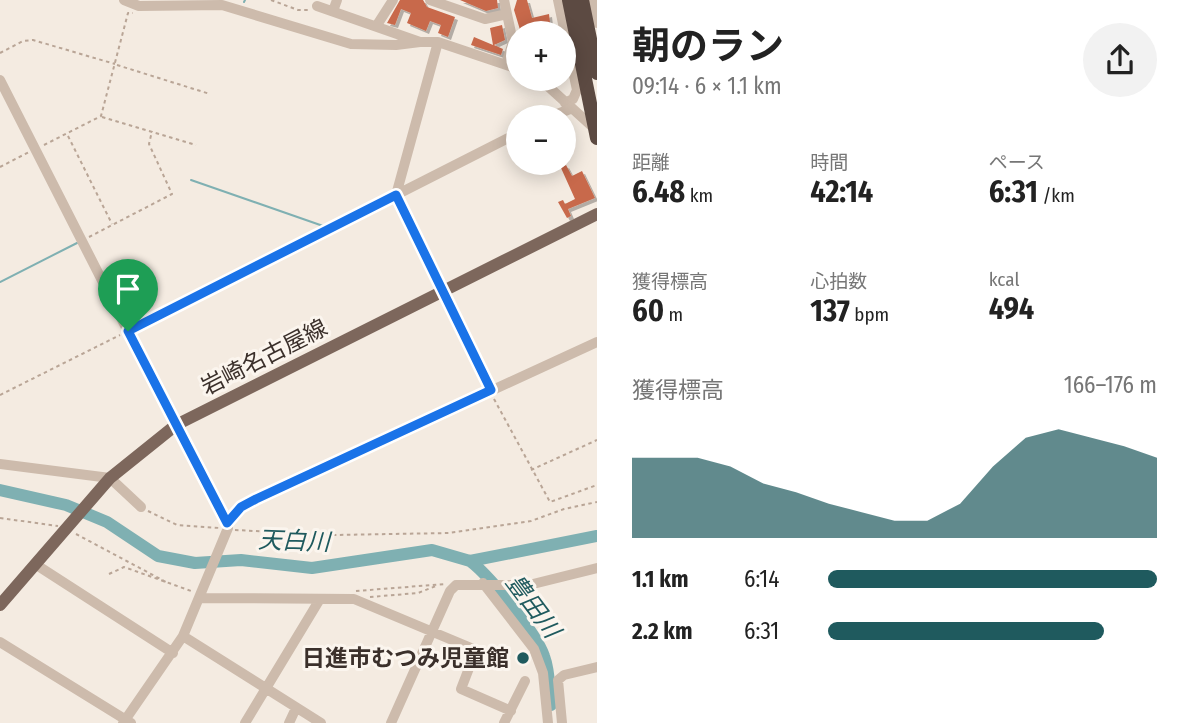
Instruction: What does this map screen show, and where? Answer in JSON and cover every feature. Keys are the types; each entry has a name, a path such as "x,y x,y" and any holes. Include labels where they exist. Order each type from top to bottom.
{"highway":[{"path":"576,3 597,73"},
{"path":"576,3 596,134"}],"main road":[{"name":"岩崎名古屋線","path":"0,605 110,478 176,425 597,215"}],"street":[{"path":"124,0 139,6 237,4 343,42 396,45 438,42 506,64"},
{"path":"333,11 337,0"},
{"path":"377,25 393,0"},
{"path":"430,0 485,19 507,14"},
{"path":"504,0 508,21"},
{"path":"576,3 597,23"},
{"path":"569,105 577,90 576,3"},
{"path":"317,6 420,42"},
{"path":"438,42 396,195 443,291"},
{"path":"0,80 228,527"},
{"path":"552,91 567,105"},
{"path":"576,114 596,134"},
{"path":"396,195 506,139"},
{"path":"0,642 126,722 183,636 228,527 241,507 597,342"},
{"path":"0,464 110,478 141,507"},
{"path":"35,564 173,653"},
{"path":"391,723 395,708 434,631 450,591 456,585 529,585 597,568"},
{"path":"489,584 534,649 543,673 548,723"},
{"path":"201,595 359,601 476,650 461,689 511,711"},
{"path":"245,723 320,599"},
{"path":"183,636 321,723"},
{"path":"562,723 558,680 564,675 597,667"},
{"path":"504,723 525,681"},
{"path":"289,723 296,708"}],"path":[{"path":"271,0 298,10 317,6"},
{"path":"101,117 128,13"},
{"path":"0,53 23,41 33,40 210,94"},
{"path":"0,167 101,117 196,145"},
{"path":"82,240 172,194 149,145 152,131"},
{"path":"67,134 113,225"},
{"path":"0,395 396,195"},
{"path":"443,291 530,471 550,502 597,485"},
{"path":"530,471 597,440"},
{"path":"141,507 177,525 228,527 263,533 334,535 449,533 531,521 564,509 597,502"},
{"path":"0,518 26,520"},
{"path":"104,548 172,585"},
{"path":"109,574 124,568 201,595"},
{"path":"359,601 390,593 418,593 438,584"},
{"path":"354,591 456,585"}],"building":[{"path":"400,0 423,0 427,7 455,17 448,37 438,33 441,25 430,21 426,31 407,23 411,13 401,9 395,25 387,23"},
{"path":"460,0 497,0 498,8 486,11"},
{"path":"517,0 527,0 532,18 549,14 550,21 517,21 514,10"},
{"path":"502,25 505,40 494,45 503,49 501,55 471,45 474,37 493,45 490,28"},
{"path":"582,171 595,198 568,209 571,216 567,218 558,202 563,200 565,204 575,199 564,175 572,176"}],"waterway":[{"path":"191,180 326,227 384,197"},
{"path":"0,282 77,243"},
{"name":"天白川","path":"0,490 66,505 107,522 158,556 195,563 241,560 312,568 432,550 470,561 597,536"},
{"name":"豊田川","path":"470,561 512,605 539,646 547,668 551,705"}],"place":[{"name":"日進市むつみ児童館","path":"523,658"}],"route":[{"path":"396,195 491,390 256,499 241,507 227,523 128,331 396,195"}]}
